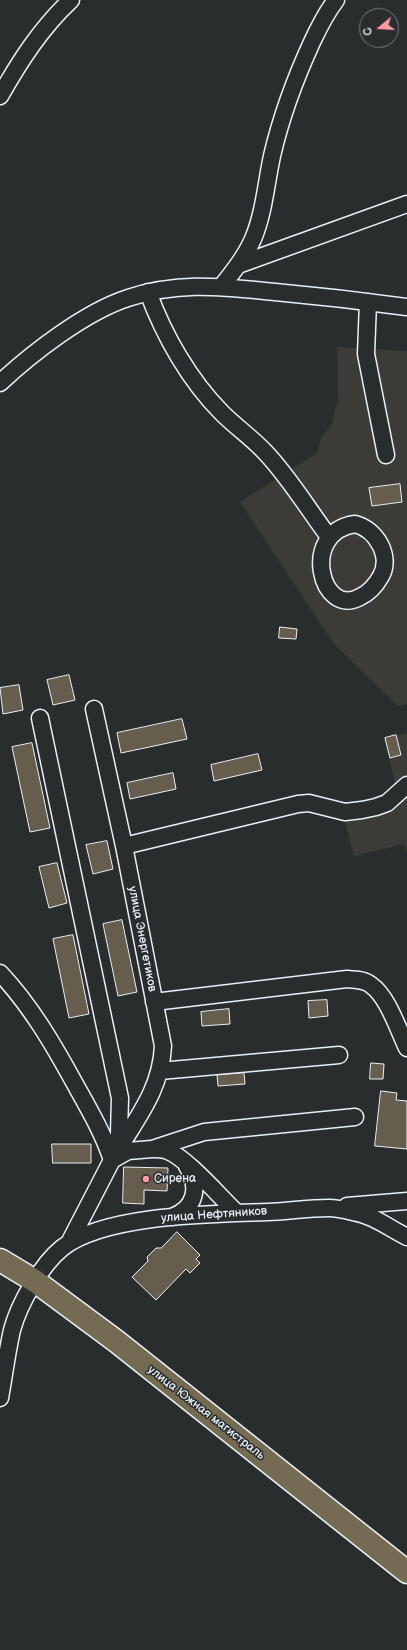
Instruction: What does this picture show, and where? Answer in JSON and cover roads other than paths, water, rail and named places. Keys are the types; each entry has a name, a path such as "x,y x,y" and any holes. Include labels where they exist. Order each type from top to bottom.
{"highway":[{"name":"улица Южная магистраль","path":"0,1260 35,1281 122,1346 358,1535 407,1572"}],"street":[{"path":"0,96 33,42 61,9 71,0"},
{"path":"221,287 238,265 253,239 259,223 272,156 284,111 298,74 326,12 336,0"},
{"path":"238,265 407,204"},
{"path":"0,383 44,346 85,319 122,300 148,292 190,286 221,287 407,307"},
{"path":"148,292 156,313 171,342 205,394 222,414 264,450 329,537"},
{"path":"368,302 366,354 386,455"},
{"path":"355,524 368,529 376,537 380,545 385,564 383,572 372,588 356,600 339,600 332,595 326,585 321,564 325,544 329,537 340,528 355,524"},
{"name":"улица Энергетиков","path":"94,709 124,846 163,1046 160,1071 156,1086 112,1160"},
{"path":"40,718 120,1098 119,1134 112,1160 69,1244"},
{"path":"124,846 298,804 309,803 345,812 376,807 387,803 407,785"},
{"path":"0,973 26,1004 53,1046 101,1130 112,1160"},
{"path":"154,1002 347,979 360,980 370,984 378,991 407,1048"},
{"path":"160,1071 339,1055"},
{"path":"152,1149 204,1132 355,1117"},
{"path":"112,1160 128,1151 152,1149 170,1152 184,1162 237,1213"},
{"path":"170,1218 186,1210 194,1196 194,1186 191,1175 184,1162"},
{"path":"330,1208 407,1201"},
{"name":"улица Нефтяников","path":"0,1398 12,1329 17,1315 35,1281 56,1254 69,1244 84,1236 116,1226 170,1218 330,1208 367,1215 407,1237"}],"place":[{"name":"Сирена","path":"146,1179"}]}
